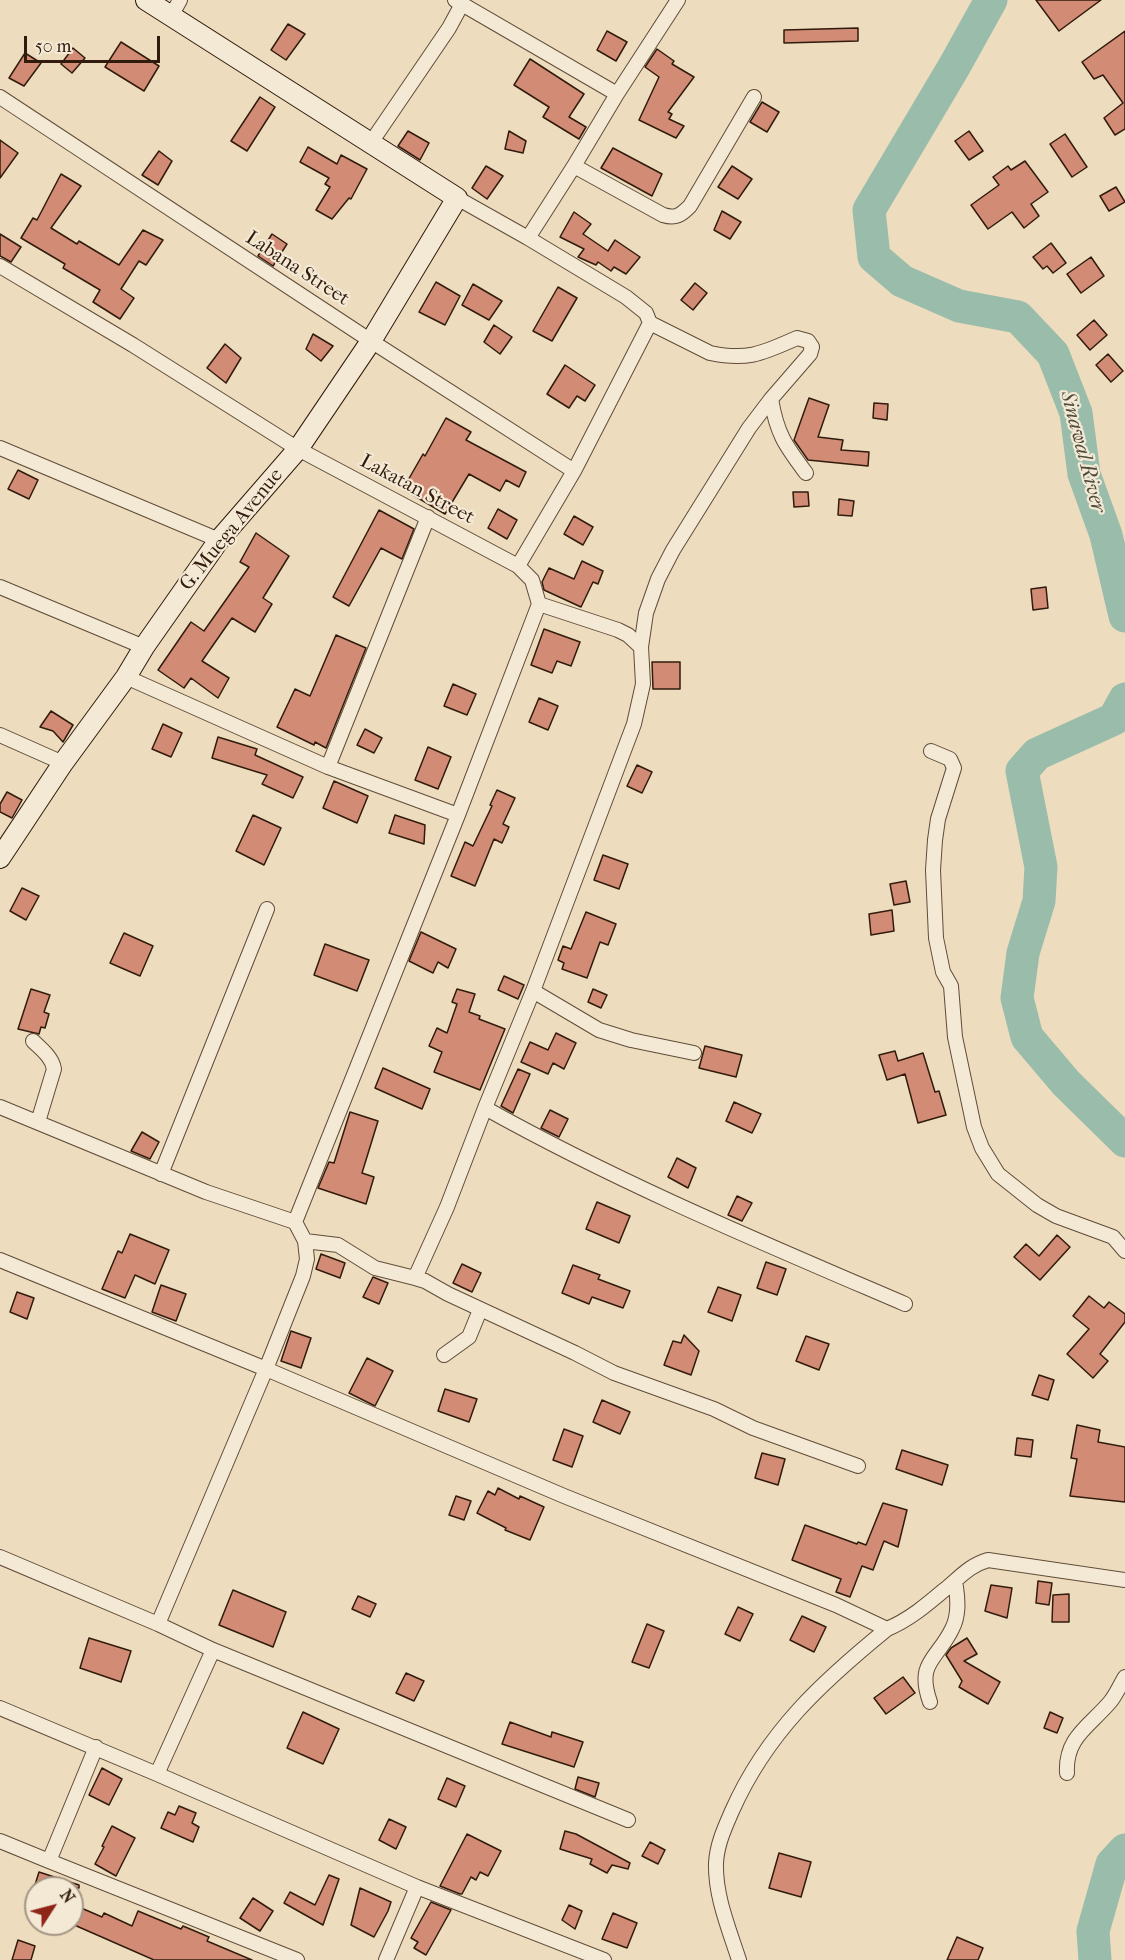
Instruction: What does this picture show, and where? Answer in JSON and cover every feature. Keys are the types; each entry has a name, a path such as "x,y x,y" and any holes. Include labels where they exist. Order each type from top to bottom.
{"street":[{"path":"146,0 176,8 370,144 626,297 646,313 650,322 710,353 720,355 741,358 762,354 797,338 808,341 812,347 810,354 771,399 721,472 658,579 646,613 641,647 643,684 634,724 533,992 447,1207 415,1278"},
{"path":"528,238 678,0"},
{"path":"370,144 449,28 459,2 617,94"},
{"name":"Labana Street","path":"0,97 371,341 574,471"},
{"path":"574,166 644,206 663,215 676,217 690,206 754,97"},
{"name":"G. Muega Avenue","path":"0,858 63,762 126,677 144,647 219,540 298,449 371,341 457,198"},
{"name":"Lakatan Street","path":"0,266 133,345 298,449 518,566"},
{"path":"295,1222 458,815 539,604 532,580 518,566 574,471 650,322"},
{"path":"771,399 775,422 783,442 806,472"},
{"path":"0,448 219,540"},
{"path":"328,767 428,517"},
{"path":"0,587 144,647"},
{"path":"539,604 618,630 628,635 641,647"},
{"path":"126,677 328,767 458,815"},
{"path":"0,735 63,762"},
{"path":"931,751 950,759 954,768 938,819 935,840 933,870 936,938 943,972 951,986 955,1036 978,1138 998,1174 1037,1205 1056,1216 1113,1237 1125,1251"},
{"path":"161,1174 267,909"},
{"path":"533,992 599,1030 631,1040 694,1053"},
{"path":"33,1041 48,1056 54,1069 38,1122"},
{"path":"0,1107 206,1192 295,1222 305,1241 307,1259 303,1276 267,1369 158,1623"},
{"path":"485,1108 541,1140 905,1304"},
{"path":"305,1241 338,1245 375,1268 425,1281 480,1310 614,1373 714,1408 753,1428 858,1466"},
{"path":"0,1260 267,1369 564,1496 836,1605 887,1629"},
{"path":"444,1355 469,1337 480,1310"},
{"path":"0,1557 158,1623 213,1650 628,1820"},
{"path":"739,1960 718,1885 716,1862 721,1835 747,1778 792,1716 831,1676 887,1629 916,1613 964,1572 988,1560 1125,1580"},
{"path":"930,1702 924,1679 930,1660 952,1629 958,1604 956,1587 952,1584"},
{"path":"157,1774 213,1650"},
{"path":"1067,1773 1066,1760 1074,1741 1112,1700 1125,1677"},
{"path":"0,1708 96,1747 417,1887 604,1960"},
{"path":"49,1861 96,1747"},
{"path":"0,1841 297,1960"},
{"path":"386,1960 417,1887"}],"building":[{"path":"1036,0 1101,0 1059,31"},
{"path":"288,24 305,34 286,60 271,50"},
{"path":"858,28 858,41 784,43 784,30"},
{"path":"607,31 627,42 616,61 597,50"},
{"path":"1125,31 1125,129 1115,135 1104,118 1123,103 1103,75 1094,79 1082,62"},
{"path":"121,42 159,66 144,91 105,67"},
{"path":"73,48 85,58 72,73 61,64"},
{"path":"657,49 674,61 672,64 694,77 668,112 672,114 669,119 684,126 676,138 639,120 659,77 645,67"},
{"path":"25,53 41,63 24,86 9,78"},
{"path":"530,59 584,94 569,117 586,127 579,139 543,117 549,107 514,85"},
{"path":"260,97 275,107 247,151 231,141"},
{"path":"762,102 779,112 767,132 750,122"},
{"path":"408,131 429,143 420,160 398,146"},
{"path":"509,131 526,141 523,153 505,149"},
{"path":"969,131 983,151 969,160 955,141"},
{"path":"1065,134 1087,167 1072,177 1050,144"},
{"path":"0,140 18,153 0,178"},
{"path":"308,147 337,164 341,155 367,169 351,199 349,198 332,219 316,210 330,187 325,184 329,178 300,162"},
{"path":"613,148 662,174 652,196 601,168"},
{"path":"159,151 172,161 158,185 142,175"},
{"path":"1025,161 1048,192 1031,204 1039,216 1024,228 1012,212 988,229 971,205 999,185 993,177 1008,166 1011,170"},
{"path":"486,166 503,176 487,199 472,188"},
{"path":"732,166 752,179 738,199 718,187"},
{"path":"61,174 81,186 51,228 77,244 79,241 119,265 143,230 163,240 146,265 139,261 121,289 134,298 120,319 93,302 100,290 63,268 65,264 21,238 33,218 37,220"},
{"path":"1116,187 1125,202 1109,211 1100,196"},
{"path":"722,211 741,222 730,239 714,230"},
{"path":"574,212 591,224 583,234 608,251 615,240 640,257 626,274 614,267 611,271 598,262 596,265 578,257 584,249 560,237"},
{"path":"0,234 21,247 11,262 0,256"},
{"path":"272,234 287,244 273,266 258,256"},
{"path":"1051,243 1066,263 1053,273 1047,266 1043,269 1033,257"},
{"path":"1091,257 1104,276 1081,293 1067,274"},
{"path":"436,282 460,296 445,325 419,312"},
{"path":"695,283 707,293 693,310 681,300"},
{"path":"473,284 502,301 489,320 462,305"},
{"path":"558,287 577,298 552,341 533,331"},
{"path":"1094,320 1107,335 1090,350 1077,335"},
{"path":"494,325 512,337 500,354 484,342"},
{"path":"313,334 333,346 321,361 306,349"},
{"path":"225,344 241,358 226,383 207,368"},
{"path":"1108,354 1123,371 1111,382 1096,365"},
{"path":"565,365 595,385 585,401 577,396 569,408 547,394"},
{"path":"809,398 829,405 818,437 843,440 841,450 869,452 868,466 808,460 794,440"},
{"path":"874,403 888,404 887,420 873,418"},
{"path":"446,418 471,432 466,440 526,472 519,487 506,480 500,491 469,474 445,514 403,489"},
{"path":"18,470 38,480 29,499 8,489"},
{"path":"793,492 808,492 809,506 794,507"},
{"path":"839,499 854,501 852,516 838,515"},
{"path":"498,509 517,520 507,539 488,528"},
{"path":"379,510 414,529 402,559 381,548 349,606 333,597"},
{"path":"574,516 593,527 583,545 564,534"},
{"path":"256,533 289,556 263,598 272,604 255,632 232,618 202,661 229,678 218,698 191,678 184,688 158,670 191,622 204,631 249,567 240,562"},
{"path":"582,561 603,571 598,584 593,582 581,607 544,590 542,582 549,568 574,579"},
{"path":"1046,587 1048,608 1033,610 1031,589"},
{"path":"544,629 580,642 571,666 557,661 552,673 531,665"},
{"path":"336,635 366,648 326,748 315,742 314,745 277,727 295,689 310,696"},
{"path":"652,662 680,662 680,689 653,689"},
{"path":"453,684 476,694 467,715 444,706"},
{"path":"539,698 558,706 548,730 529,722"},
{"path":"51,711 73,725 63,742 53,731 40,727"},
{"path":"163,724 182,733 171,757 152,749"},
{"path":"365,729 382,738 374,753 357,745"},
{"path":"218,737 257,749 255,755 303,777 293,798 262,784 267,775 212,758"},
{"path":"428,747 451,757 438,789 415,780"},
{"path":"637,765 652,772 642,793 627,786"},
{"path":"334,781 368,796 357,823 323,808"},
{"path":"497,790 515,798 503,824 509,827 502,843 494,839 475,886 451,876 465,842 473,846"},
{"path":"7,792 22,800 12,818 0,812 0,804"},
{"path":"253,815 281,828 264,865 236,851"},
{"path":"395,815 425,825 424,844 389,833"},
{"path":"603,855 628,864 619,889 594,880"},
{"path":"906,881 910,902 894,905 890,884"},
{"path":"22,888 39,896 26,920 10,911"},
{"path":"892,910 894,931 871,935 869,914"},
{"path":"586,912 616,924 608,945 600,942 587,978 562,969 564,963 558,960 563,946 571,949"},
{"path":"421,932 456,949 448,968 438,962 433,973 409,961"},
{"path":"124,933 153,946 140,976 110,963"},
{"path":"325,944 369,960 357,991 314,975"},
{"path":"504,976 524,985 518,999 498,990"},
{"path":"31,989 50,995 44,1012 49,1014 45,1028 41,1027 39,1034 18,1029"},
{"path":"457,989 475,994 469,1012 480,1016 479,1019 505,1029 480,1090 434,1072 442,1052 429,1046 437,1028 447,1033 457,1004 452,1002"},
{"path":"593,989 607,995 601,1008 588,1002"},
{"path":"556,1033 576,1043 564,1069 553,1063 548,1074 521,1062 530,1042 548,1050"},
{"path":"705,1046 742,1055 736,1077 699,1068"},
{"path":"895,1051 898,1061 923,1053 935,1092 939,1091 946,1115 918,1123 905,1074 887,1080 879,1055"},
{"path":"383,1068 430,1089 422,1109 375,1088"},
{"path":"518,1069 530,1074 513,1113 501,1106"},
{"path":"734,1102 761,1114 752,1133 726,1121"},
{"path":"550,1110 568,1119 559,1137 541,1128"},
{"path":"350,1112 378,1121 362,1173 374,1177 366,1204 318,1188 329,1162 334,1163"},
{"path":"142,1132 159,1142 150,1159 131,1151"},
{"path":"677,1158 696,1168 688,1188 668,1177"},
{"path":"737,1196 752,1203 742,1221 728,1215"},
{"path":"597,1202 630,1216 619,1243 586,1229"},
{"path":"130,1234 169,1250 155,1284 135,1275 125,1298 102,1289 118,1251 122,1253"},
{"path":"1057,1235 1070,1247 1040,1280 1014,1257 1026,1244 1039,1256"},
{"path":"321,1254 345,1263 340,1278 316,1269"},
{"path":"766,1262 786,1269 777,1295 757,1288"},
{"path":"462,1264 481,1273 472,1292 453,1283"},
{"path":"573,1265 600,1275 598,1279 630,1291 623,1308 592,1297 589,1304 562,1293"},
{"path":"373,1277 388,1283 379,1304 363,1297"},
{"path":"161,1285 186,1294 176,1321 152,1312"},
{"path":"718,1287 741,1295 732,1321 708,1312"},
{"path":"17,1292 34,1298 27,1319 10,1312"},
{"path":"1089,1296 1104,1308 1109,1302 1125,1314 1125,1322 1100,1354 1108,1361 1093,1378 1067,1354 1089,1329 1073,1316"},
{"path":"291,1331 311,1338 301,1368 281,1361"},
{"path":"684,1335 699,1351 691,1375 664,1365 673,1341 681,1343"},
{"path":"806,1336 829,1344 819,1370 796,1361"},
{"path":"367,1358 393,1371 375,1406 349,1393"},
{"path":"1039,1375 1054,1380 1048,1400 1032,1395"},
{"path":"445,1389 477,1399 469,1422 438,1411"},
{"path":"602,1400 630,1412 620,1434 593,1422"},
{"path":"1077,1425 1100,1430 1098,1442 1125,1447 1125,1502 1070,1496 1077,1459 1071,1458"},
{"path":"564,1429 583,1436 572,1467 553,1460"},
{"path":"1017,1438 1033,1440 1031,1457 1015,1455"},
{"path":"902,1450 948,1465 942,1485 896,1469"},
{"path":"762,1453 785,1459 778,1485 755,1478"},
{"path":"498,1488 519,1499 520,1496 544,1507 530,1540 505,1530 506,1528 477,1513 488,1491 495,1495"},
{"path":"456,1496 471,1501 464,1520 449,1515"},
{"path":"883,1503 907,1510 898,1547 884,1541 873,1570 862,1566 850,1597 836,1592 841,1579 792,1560 805,1525 857,1544 858,1542 866,1545"},
{"path":"1038,1581 1052,1583 1049,1605 1036,1603"},
{"path":"991,1585 1012,1588 1007,1618 985,1611"},
{"path":"233,1590 286,1612 273,1647 219,1625"},
{"path":"1069,1594 1069,1622 1052,1622 1053,1595"},
{"path":"358,1596 376,1604 370,1617 352,1609"},
{"path":"738,1607 753,1614 740,1641 725,1634"},
{"path":"802,1616 826,1627 814,1652 790,1640"},
{"path":"647,1624 664,1631 649,1668 632,1662"},
{"path":"89,1638 131,1651 121,1682 80,1668"},
{"path":"967,1638 977,1654 964,1661 1000,1682 988,1704 959,1687 962,1681 946,1655 951,1648"},
{"path":"406,1673 424,1681 414,1701 396,1693"},
{"path":"903,1677 915,1693 886,1714 874,1698"},
{"path":"303,1712 339,1729 323,1764 287,1748"},
{"path":"1050,1712 1063,1718 1057,1733 1044,1728"},
{"path":"510,1722 551,1737 552,1732 583,1742 574,1767 502,1744"},
{"path":"102,1768 122,1779 109,1805 89,1795"},
{"path":"578,1777 599,1783 595,1797 575,1789"},
{"path":"447,1778 465,1786 456,1807 438,1799"},
{"path":"179,1806 196,1813 192,1823 199,1827 193,1842 161,1828 168,1812 175,1815"},
{"path":"389,1819 406,1827 396,1849 379,1840"},
{"path":"112,1826 135,1838 116,1876 95,1864"},
{"path":"565,1831 576,1834 630,1863 628,1869 612,1865 607,1873 590,1864 592,1859 560,1849"},
{"path":"467,1834 501,1851 488,1876 480,1872 476,1880 471,1877 460,1894 440,1886"},
{"path":"650,1842 665,1850 658,1864 642,1856"},
{"path":"779,1853 811,1862 801,1897 769,1888"},
{"path":"39,1872 51,1876 38,1876"},
{"path":"329,1875 339,1879 323,1925 284,1903 290,1892 315,1905"},
{"path":"360,1888 391,1902 374,1937 351,1925"},
{"path":"253,1898 273,1911 260,1931 240,1918"},
{"path":"431,1902 451,1910 426,1955 414,1948 418,1942 411,1938"},
{"path":"569,1905 582,1911 575,1929 562,1920"},
{"path":"84,1909 102,1917 104,1913 132,1926 138,1911 181,1929 183,1926 209,1937 207,1941 252,1960 154,1960 84,1929"},
{"path":"613,1913 637,1923 627,1948 602,1939"},
{"path":"957,1937 983,1948 978,1960 947,1960"},
{"path":"18,1940 35,1946 31,1960 12,1960"}],"waterway":[{"name":"Sinawal River","path":"991,0 869,210 874,257 902,281 959,306 1018,317 1053,354 1076,413 1084,474 1106,535 1125,616"},
{"name":"Sinawal River","path":"1125,699 1114,719 1037,754 1022,771 1041,867 1039,901 1023,953 1017,998 1027,1037 1066,1083 1125,1141"},
{"name":"Sinawal River","path":"1095,1960 1093,1931 1112,1864 1125,1850"}]}
